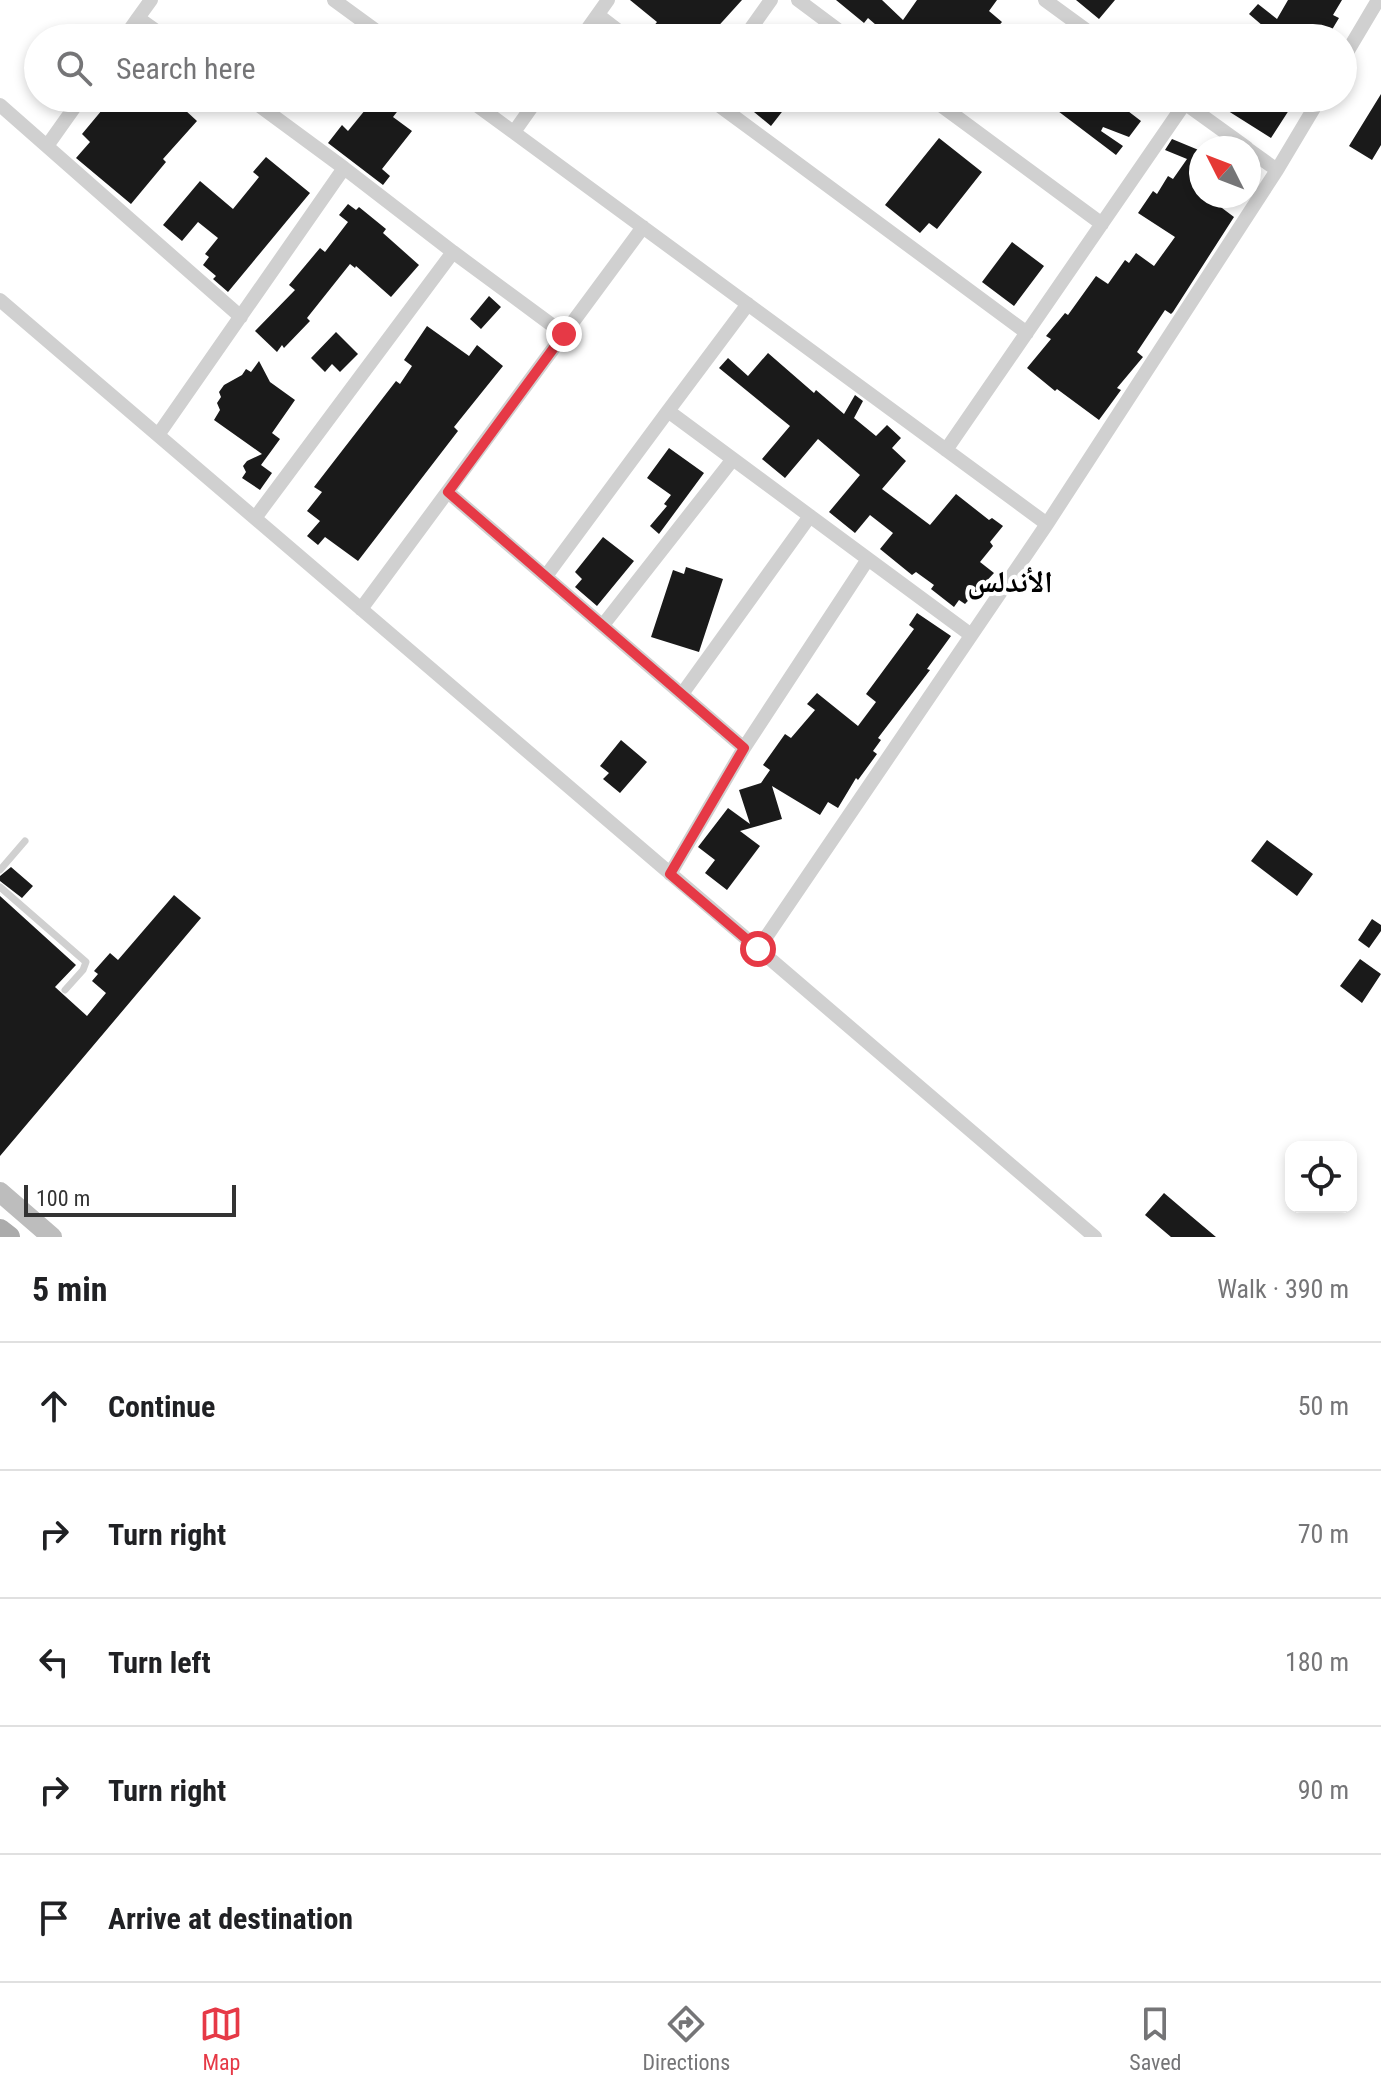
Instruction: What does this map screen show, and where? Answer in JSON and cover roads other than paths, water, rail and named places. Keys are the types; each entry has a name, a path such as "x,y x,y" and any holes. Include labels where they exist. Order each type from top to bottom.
{"main road":[{"path":"0,1192 52,1237"},
{"path":"0,1230 9,1237"}],"street":[{"path":"134,24 151,0"},
{"path":"334,0 367,24"},
{"path":"591,24 608,0"},
{"path":"754,24 771,0"},
{"path":"798,0 830,24"},
{"path":"1045,0 1078,24"},
{"path":"1357,35 1378,0"},
{"path":"598,15 610,24"},
{"path":"138,18 146,24"},
{"path":"0,105 241,317"},
{"path":"47,146 71,112"},
{"path":"268,112 564,334"},
{"path":"486,112 1047,524"},
{"path":"514,132 528,112"},
{"path":"728,112 1027,333"},
{"path":"950,112 1102,224"},
{"path":"946,450 1102,224 1174,112"},
{"path":"1198,112 1230,136"},
{"path":"758,949 1047,524 1312,112"},
{"path":"1261,158 1277,170"},
{"path":"158,435 344,168"},
{"path":"361,609 643,227"},
{"path":"255,518 453,252"},
{"path":"0,300 1095,1237"},
{"path":"546,576 748,304"},
{"path":"668,411 971,635"},
{"path":"603,625 733,459"},
{"path":"448,492 744,748"},
{"path":"682,694 810,516"},
{"path":"670,874 744,748 868,559"}],"lane":[{"path":"0,870 25,841"},
{"path":"0,887 86,962 65,990"}],"district":[{"name":"الأندلس","path":"1010,582"}]}
